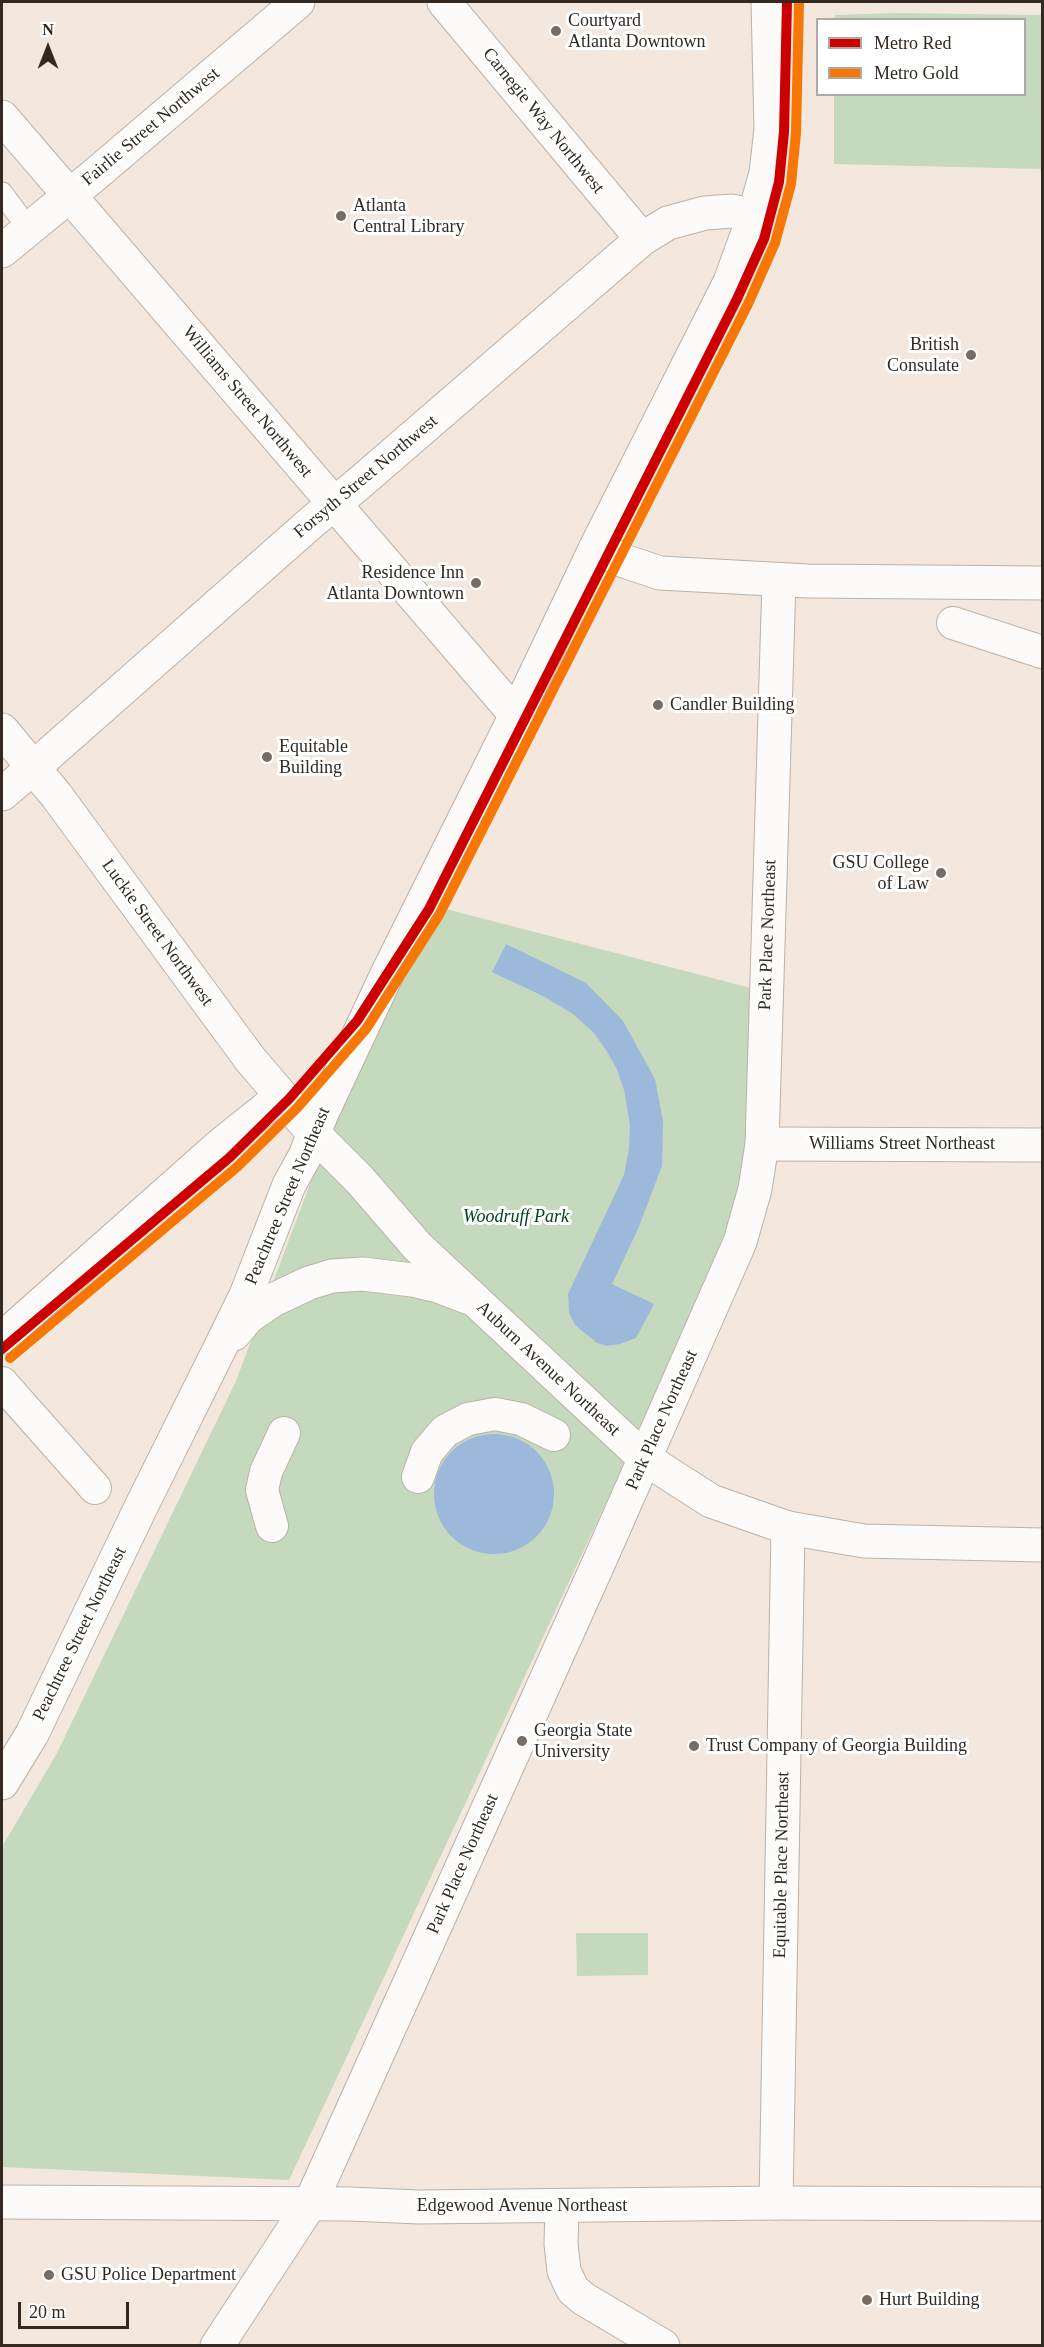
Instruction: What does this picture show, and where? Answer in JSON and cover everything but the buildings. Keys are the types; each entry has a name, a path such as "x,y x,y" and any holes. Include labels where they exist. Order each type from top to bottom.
{"street":[{"name":"Fairlie Street Northwest","path":"2,251 298,2"},
{"name":"Carnegie Way Northwest","path":"444,2 642,239"},
{"name":"Peachtree Street Northeast","path":"2,1783 32,1734 246,1295 289,1185 305,1156 384,981 516,715 596,546 730,282 754,216 766,173 771,129 768,2"},
{"name":"Williams Street Northwest","path":"2,117 516,715"},
{"name":"Forsyth Street Northwest","path":"2,794 313,521 642,239 668,223 705,213 732,211 754,216"},
{"path":"596,546 624,561 660,573 779,580 1042,583"},
{"name":"Park Place Northeast","path":"217,2346 310,2204 740,1242 755,1189 762,1144 779,580"},
{"path":"953,623 1042,652"},
{"name":"Luckie Street Northwest","path":"2,730 56,795 250,1059 314,1134"},
{"path":"2,1338 222,1143 281,1096"},
{"name":"Auburn Avenue Northeast","path":"314,1134 360,1180 417,1246 644,1458 711,1501 788,1528 864,1541 1042,1545"},
{"name":"Williams Street Northeast","path":"762,1144 1042,1145"},
{"path":"217,1354 248,1317 273,1300 309,1283 332,1276 363,1274 412,1280 438,1286 475,1300"},
{"path":"2,1383 94,1488"},
{"path":"418,1477 427,1452 445,1431 468,1419 495,1414 521,1419 554,1435"},
{"path":"272,1526 262,1490 266,1472 284,1433"},
{"name":"Equitable Place Northeast","path":"776,2203 788,1528"},
{"name":"Edgewood Avenue Northeast","path":"2,2202 562,2207 776,2203 1042,2204"},
{"path":"562,2207 561,2244 564,2271 573,2290 584,2299 663,2346"}],"lane":[{"path":"2,193 28,228"}],"green space":[{"path":"898,13 1042,15 1042,169 834,164 834,96 1026,96 1026,18 835,18 835,15"},
{"name":"Woodruff Park","path":"438,907 778,995 744,1208 289,2180 2,2167 2,1847 57,1753 236,1381 328,1136"},
{"path":"576,1933 648,1933 648,1975 577,1976"}],"water":[{"path":"506,944 586,983 623,1021 655,1079 663,1121 662,1166 638,1229 612,1284 654,1304 636,1338 620,1344 607,1346 597,1343 575,1325 569,1313 568,1294 624,1175 629,1149 630,1125 624,1090 617,1069 606,1050 593,1032 573,1014 543,996 492,972"},
{"path":"494,1434 517,1438 537,1451 550,1471 554,1494 550,1517 537,1537 517,1550 494,1554 471,1550 451,1537 438,1517 434,1494 438,1471 451,1451 471,1438"}],"metro line":[{"name":"Red","path":"2,1349 229,1158 289,1099 357,1021 429,909 737,299 764,239 779,182 784,132 787,2"},
{"name":"Gold","path":"10,1358 237,1167 297,1108 366,1029 439,915 748,304 775,243 791,184 796,133 799,2"}],"place":[{"name":"Courtyard Atlanta Downtown","path":"556,31"},
{"name":"Atlanta Central Library","path":"341,216"},
{"name":"British Consulate","path":"971,355"},
{"name":"Residence Inn Atlanta Downtown","path":"476,583"},
{"name":"Candler Building","path":"658,705"},
{"name":"Equitable Building","path":"267,757"},
{"name":"GSU College of Law","path":"941,873"},
{"name":"Georgia State University","path":"522,1741"},
{"name":"Trust Company of Georgia Building","path":"694,1746"},
{"name":"GSU Police Department","path":"49,2275"},
{"name":"Hurt Building","path":"867,2300"}]}
